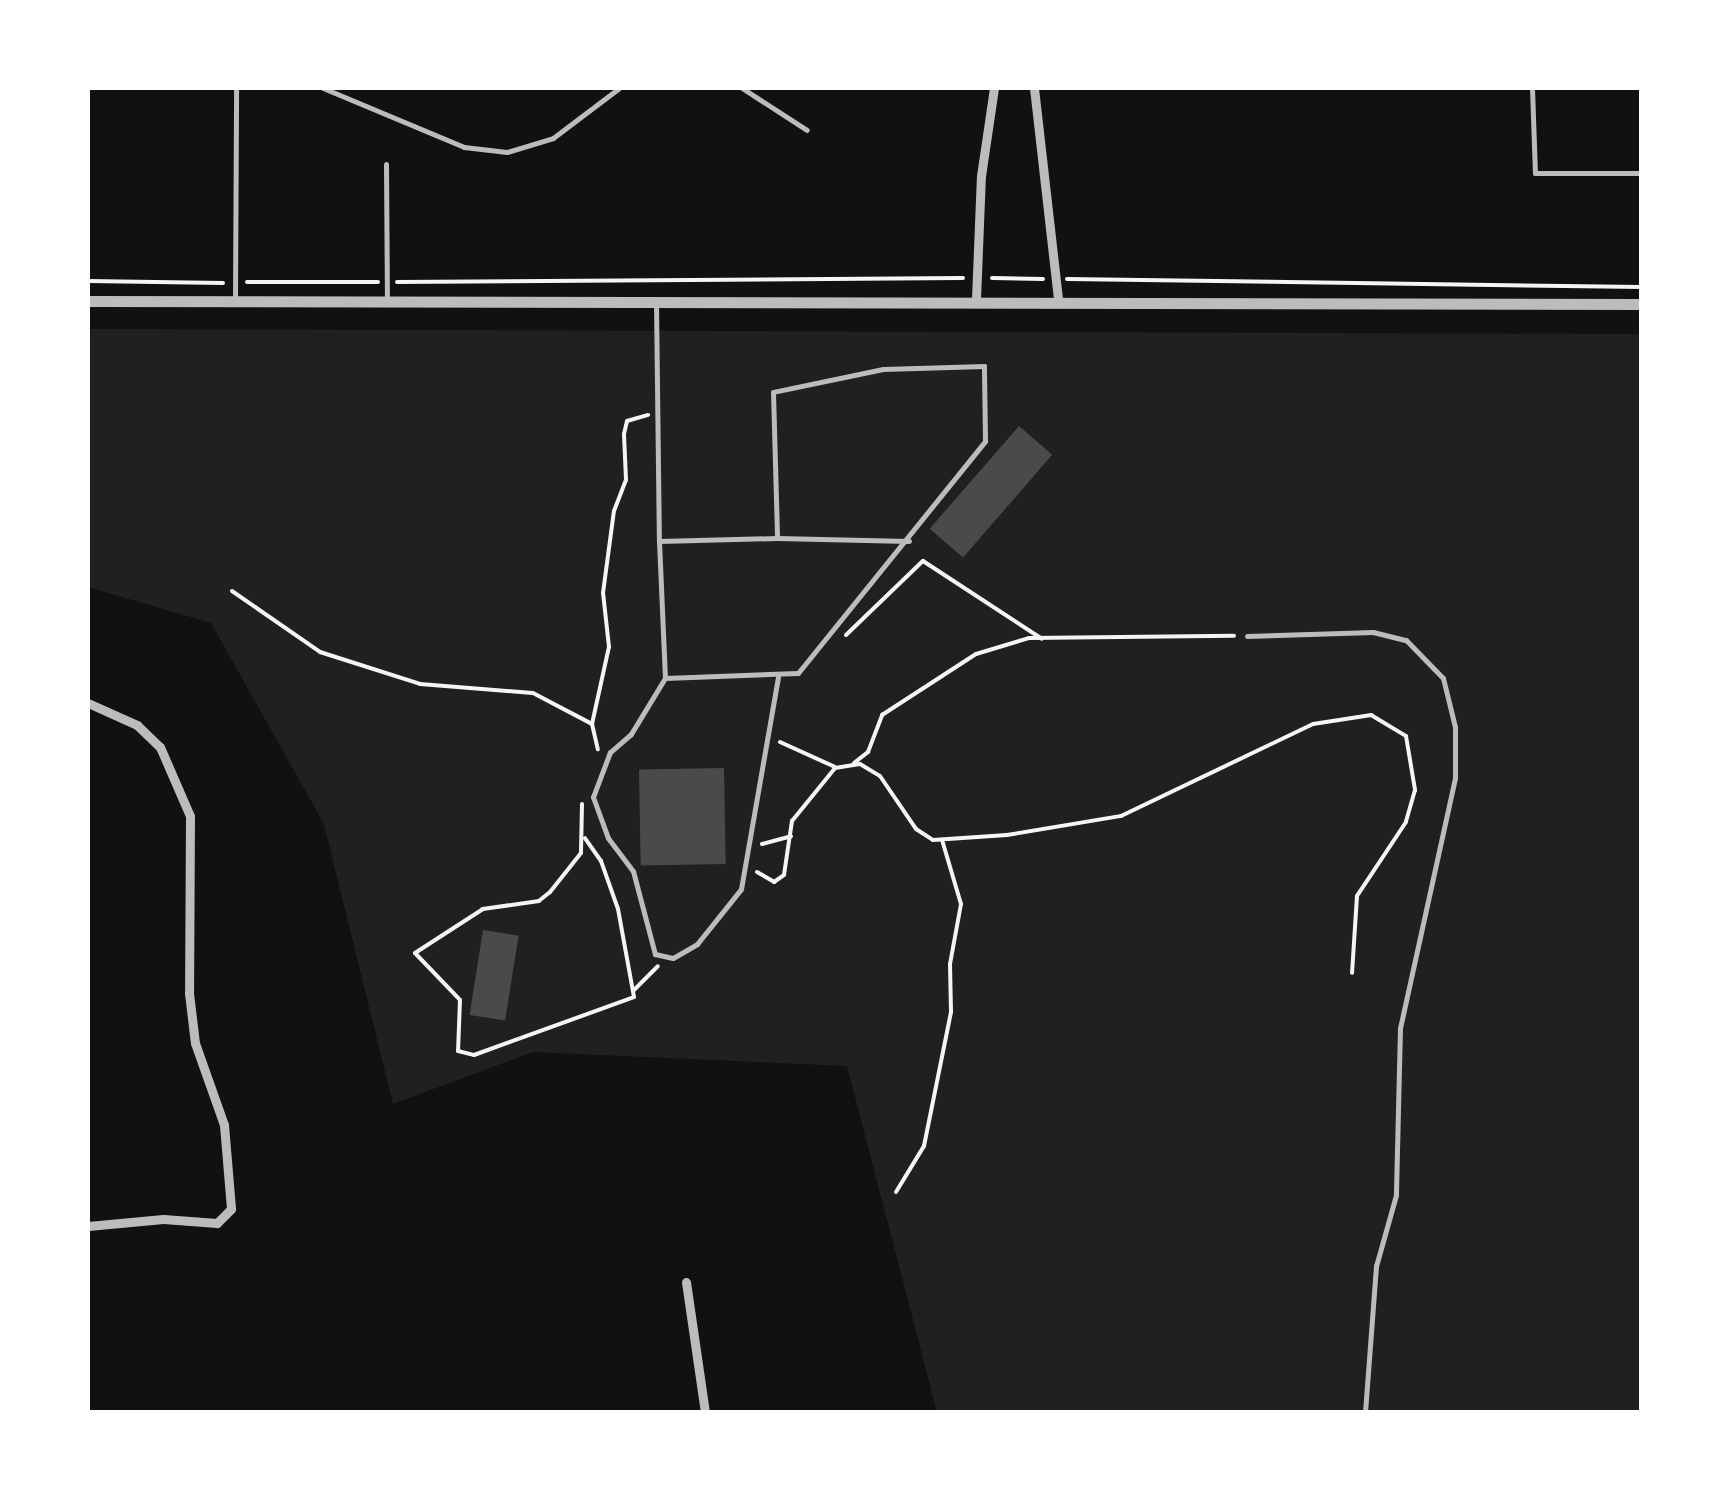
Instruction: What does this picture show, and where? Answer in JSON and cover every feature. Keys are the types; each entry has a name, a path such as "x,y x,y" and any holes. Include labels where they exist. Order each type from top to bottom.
{"street":[{"path":"976,299 981,176 994,88"},
{"path":"1034,88 1058,300"},
{"path":"88,301 976,299 1642,304"},
{"path":"88,703 137,725 160,746 190,816 188,993 195,1044 224,1125 231,1209 217,1223 163,1219 88,1226"},
{"path":"686,1282 705,1412"}],"lane":[{"path":"323,88 445,140 507,152 553,138 619,88"},
{"path":"742,88 807,130"},
{"path":"1532,88 1535,173 1642,173"},
{"path":"235,302 236,90"},
{"path":"386,164 388,302"},
{"path":"656,300 665,678 631,734 610,752 593,797 608,838 632,871 655,954 665,958 697,944 741,889 778,676"},
{"path":"665,678 798,673 910,541 986,441 984,366 883,370 773,392 777,538"},
{"path":"659,541 910,541"},
{"path":"1247,636 1373,632 1406,640 1443,678 1454,728 1455,778 1400,1028 1396,1196 1376,1266 1365,1412"}],"path":[{"path":"88,281 977,278 1642,287"},
{"path":"598,759 592,724 609,648 604,592 614,511 626,480 624,434 627,421 659,417"},
{"path":"832,646 924,561 1042,639"},
{"path":"232,592 320,652 420,684 533,693 592,724"},
{"path":"755,860 757,872 774,882 790,862 792,821 835,768 868,752 882,715 948,668 976,654 1042,639 1247,636"},
{"path":"768,734 835,768 860,764 880,776 916,829 942,840 1121,816 1210,778 1248,750 1332,718 1371,715 1406,736 1416,790 1406,822 1357,896 1352,973"},
{"path":"583,786 584,838 562,881 540,901 483,908 414,952 426,972 454,990 458,1051 474,1055 626,1002 665,958"},
{"path":"759,847 791,836"},
{"path":"584,838 601,862 618,908 633,991"},
{"path":"896,1192 924,1146 951,1012 950,964 962,904 942,840"}],"shaded area":[{"path":"88,329 1641,334 1641,1412 937,1412 847,1066 533,1052 393,1104 324,824 211,623 88,587"}],"building":[{"path":"1019,426 1052,455 963,558 930,529"},
{"path":"724,768 726,864 641,865 639,769"},
{"path":"483,930 519,936 505,1021 470,1015"}]}
